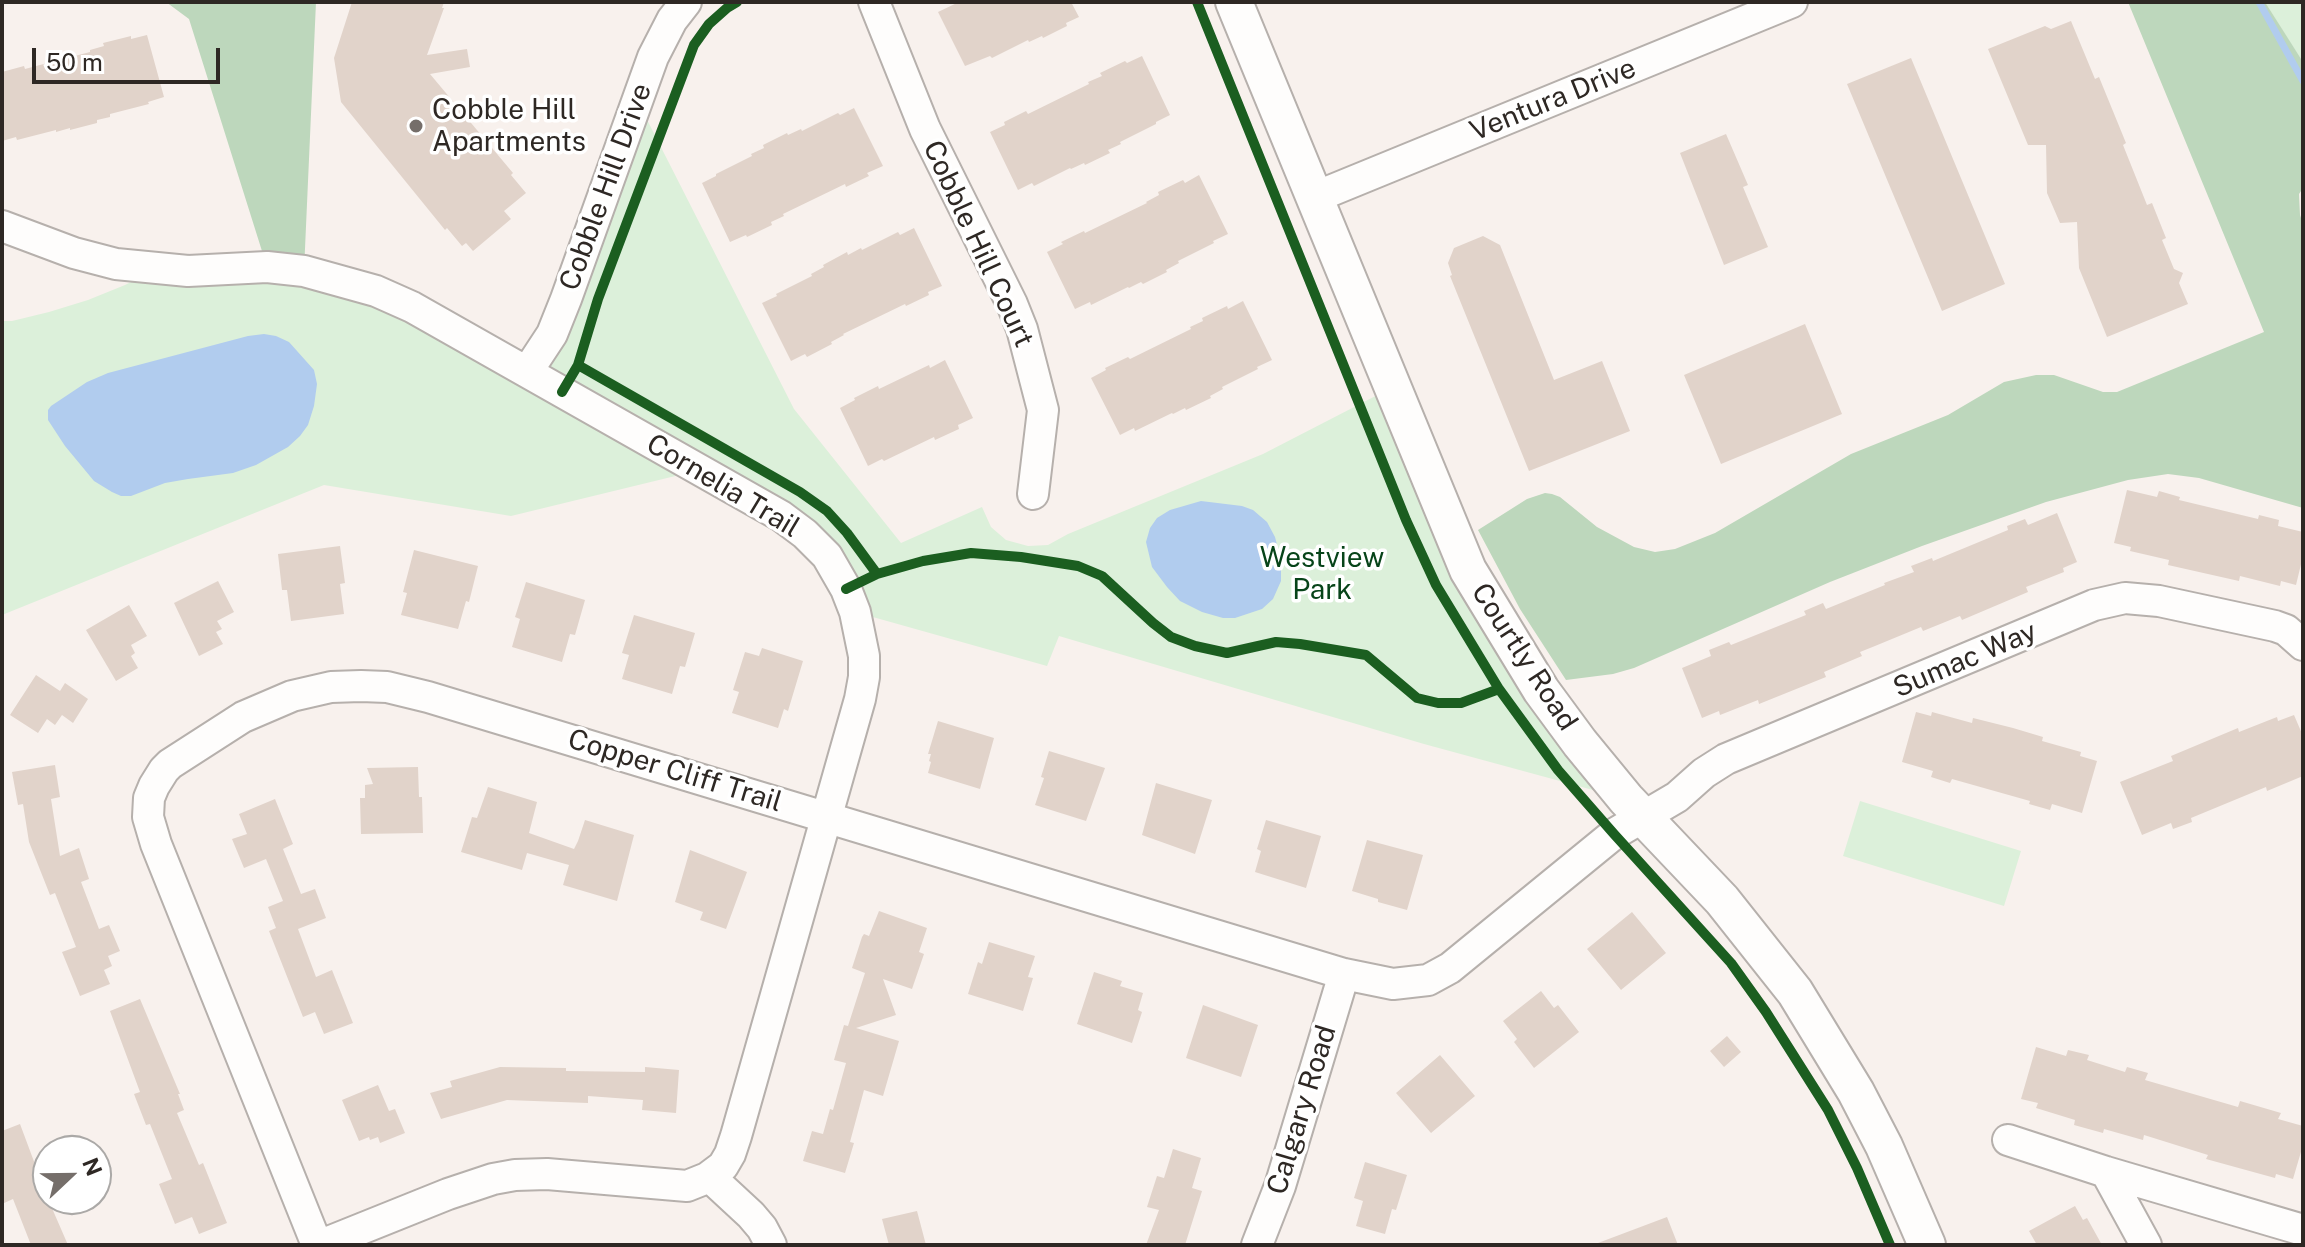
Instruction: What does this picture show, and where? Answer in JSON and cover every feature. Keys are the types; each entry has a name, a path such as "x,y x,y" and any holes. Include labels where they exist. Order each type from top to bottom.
{"street":[{"name":"Cobble Hill Drive","path":"527,372 552,334 653,57 672,20 686,2"},
{"name":"Cobble Hill Court","path":"874,2 921,122 1022,329 1043,410 1033,494"},
{"name":"Courtly Road","path":"1234,2 1468,570 1541,690 1580,743 1626,799 1722,900 1795,992 1856,1092 1884,1146 1927,1245"},
{"name":"Ventura Drive","path":"1313,198 1792,2"},
{"name":"Cornelia Trail","path":"2,226 74,253 116,264 188,271 267,267 304,271 376,291 412,307 781,516 827,556 846,589 863,646 860,699 733,1148 723,1166 710,1177"},
{"name":"Sumac Way","path":"1644,816 1677,797 1704,773 1726,759 2109,601 2140,598 2275,626 2286,630 2303,645"},
{"name":"Copper Cliff Trail","path":"319,1245 148,817 149,798 158,778 170,764 226,726 266,705 318,689 373,686 401,690 453,703 1344,974 1393,984 1420,982 1435,976 1470,953 1614,834 1644,816"},
{"name":"Calgary Road","path":"1257,1245 1280,1186 1344,974"},
{"path":"2008,1140 2303,1230"},
{"path":"2106,1172 2146,1245"},
{"path":"319,1245 462,1189 515,1175 547,1174 679,1186 693,1185 710,1177 751,1215 771,1245"}],"green space":[{"path":"166,2 316,2 304,271 267,267 189,19"},
{"path":"2128,2 2265,2 2303,62 2303,188 2299,194 2303,224 2303,508 2199,478 2168,474 2128,480 2046,502 1922,546 1830,582 1634,668 1566,680 1520,609 1478,530 1527,499 1552,494 1597,527 1634,547 1655,552 1675,549 1715,533 1851,454 1948,415 2004,382 2036,375 2054,375 2103,392 2117,392 2264,332"},
{"path":"2265,2 2303,2 2303,62 2289,41"},
{"name":"Westview Park","path":"637,100 794,409 901,543 982,507 991,527 1006,540 1028,546 1048,545 1263,454 1391,388 1442,510 1626,799 1424,744 1059,636 1047,666 855,612 827,556 700,470 511,516 324,485 2,615 2,321 49,312 88,300 155,270 304,271 527,372"},
{"path":"1860,801 2021,851 2004,906 1843,856"}],"water":[{"path":"264,334 289,342 314,370 317,384 308,425 300,436 288,447 256,465 233,473 165,483 131,496 121,496 94,481 48,420 51,406 87,382 108,373"},
{"path":"1201,501 1242,506 1253,510 1267,522 1281,560 1281,581 1273,599 1262,609 1235,618 1202,612 1180,601 1152,567 1146,542 1157,518 1170,510"}],"building":[{"name":"Cobble Hill Apartments","path":"352,2 444,2 427,55 467,49 470,67 430,74 513,173 511,175 526,193 504,211 511,219 473,251 466,243 462,246 447,228 445,230 341,102 334,58"},
{"path":"959,2 1071,2 1079,17 1043,38 1028,40 992,58 990,56 965,66 938,12"},
{"path":"2071,21 2095,79 2099,77 2147,205 2152,203 2174,269 2183,273 2179,283 2188,304 2107,337 2079,268 2077,222 2060,223 2047,193 2046,145 2028,145 1988,49 2045,26 2051,29"},
{"path":"147,35 164,97 110,114 110,117 97,120 97,123 2,141 2,72 90,52 104,46 103,43"},
{"path":"1142,56 1170,115 1120,142 1108,150 1110,153 1018,190 990,132 1026,111 1028,114 1089,84 1102,76 1100,73"},
{"path":"1911,58 2005,284 1942,311 1847,84"},
{"path":"854,108 883,166 867,173 869,176 783,214 771,222 772,225 730,242 702,183 787,133 802,131"},
{"path":"1726,134 1748,185 1743,187 1768,247 1724,265 1680,153"},
{"path":"1199,175 1228,234 1143,284 1141,282 1075,309 1047,252 1063,244 1061,242 1147,203 1159,195 1158,192"},
{"path":"914,228 942,286 928,292 929,295 843,334 832,344 807,357 805,354 791,361 762,303 812,276 823,265 847,252 848,255 862,250 898,232 900,235"},
{"path":"1483,236 1500,245 1554,380 1602,361 1630,431 1529,471 1450,276 1448,263 1454,248"},
{"path":"1243,301 1272,360 1222,387 1211,398 1120,435 1091,378 1105,368 1191,329 1203,321 1202,318"},
{"path":"1805,324 1842,414 1721,464 1684,375"},
{"path":"945,360 973,418 958,425 959,429 935,440 934,437 868,466 840,408 878,386 879,389"},
{"path":"2127,490 2157,497 2159,491 2180,497 2179,500 2258,519 2259,515 2279,520 2278,526 2303,532 2303,556 2296,585 2281,581 2280,586 2240,576 2239,581 2168,565 2169,560 2130,551 2131,547 2114,543"},
{"path":"2057,513 2077,562 2063,568 2064,572 2026,587 2028,592 1962,620 1960,616 1923,631 1921,627 1860,652 1862,656 1824,672 1826,677 1759,704 1758,700 1720,715 1719,711 1702,718 1682,668 1711,656 1709,650 1729,642 1731,645 1806,615 1804,611 1823,603 1826,609 1885,585 1914,572 1911,566 1932,558 1933,561 2008,530 2007,526 2025,519 2028,525"},
{"path":"340,546 345,583 340,584 344,614 291,621 287,590 282,590 278,554"},
{"path":"414,550 478,566 458,629 401,615 407,593 403,592"},
{"path":"218,581 234,612 217,621 222,629 216,632 223,644 199,656 174,603"},
{"path":"526,582 585,600 575,635 570,634 562,662 512,647 520,619 515,617"},
{"path":"129,605 147,636 131,645 135,653 131,656 138,668 116,681 86,630"},
{"path":"634,615 695,633 685,667 680,666 672,694 622,679 629,655 622,653"},
{"path":"762,648 803,661 788,711 784,709 778,728 732,713 739,692 733,690 745,652 759,656"},
{"path":"36,675 60,691 65,683 88,699 73,723 62,715 55,725 47,719 38,733 10,715"},
{"path":"1916,712 1931,716 1932,712 1972,723 1973,718 2013,728 2043,737 2042,741 2081,752 2080,756 2097,761 2082,813 2052,804 2050,810 2029,804 2030,801 1952,779 1950,783 1931,777 1933,771 1902,762"},
{"path":"2294,715 2303,736 2303,776 2267,791 2266,787 2191,818 2192,822 2173,829 2171,823 2142,835 2120,782 2173,761 2171,756 2238,728 2239,732 2277,717 2278,721"},
{"path":"938,721 994,738 980,789 928,773 931,754 928,754"},
{"path":"1049,751 1105,768 1086,821 1035,805"},
{"path":"55,765 60,797 51,799 60,856 79,848 89,879 81,882 99,929 109,925 120,951 108,956 112,966 104,970 110,984 80,996 62,952 76,947 55,893 50,895 29,842 23,804 18,805 12,772"},
{"path":"418,767 423,833 361,834 360,798 365,798 365,785 373,784 367,768"},
{"path":"1156,783 1212,800 1195,854 1142,835"},
{"path":"488,787 537,802 529,833 574,849 585,820 634,835 617,901 563,885 569,865 527,853 522,870 461,852 472,817 477,818"},
{"path":"275,799 293,844 283,849 301,894 315,889 326,918 298,929 316,977 332,970 353,1023 324,1034 315,1012 303,1017 269,931 276,928 268,907 283,901 266,859 244,868 232,839 247,834 239,814"},
{"path":"1266,820 1321,836 1306,888 1255,872 1261,851 1257,849"},
{"path":"1367,840 1423,855 1407,910 1352,891"},
{"path":"690,850 747,872 726,929 700,920 703,912 675,902"},
{"path":"879,911 927,928 919,952 924,954 912,989 883,979 896,1015 856,1028 899,1041 883,1096 864,1090 845,1173 803,1161 812,1131 823,1134 830,1109 833,1110 846,1063 834,1060 865,973 852,968 862,937 864,934 869,936"},
{"path":"1632,912 1666,953 1621,990 1587,949"},
{"path":"989,942 1035,956 1028,977 1033,978 1023,1011 968,994 978,962 982,964"},
{"path":"1094,972 1122,981 1120,986 1143,993 1138,1010 1142,1012 1132,1043 1077,1024"},
{"path":"1541,991 1554,1008 1558,1005 1579,1032 1534,1068 1503,1021"},
{"path":"140,999 180,1094 184,1110 177,1113 199,1165 203,1163 227,1223 199,1234 192,1217 175,1224 159,1184 172,1179 134,1094 140,1092 110,1011"},
{"path":"1203,1005 1258,1025 1241,1077 1186,1058"},
{"path":"1727,1036 1741,1052 1724,1067 1710,1051"},
{"path":"2036,1047 2066,1056 2068,1050 2089,1055 2087,1060 2125,1072 2127,1067 2148,1073 2145,1080 2238,1107 2240,1101 2281,1113 2278,1119 2303,1126 2303,1145 2293,1179 2276,1174 2275,1178 2206,1159 2208,1155 2144,1135 2143,1140 2104,1129 2103,1133 2074,1125 2075,1120 2036,1108 2038,1103 2021,1099"},
{"path":"1440,1055 1475,1096 1431,1133 1396,1093"},
{"path":"500,1067 566,1068 566,1071 645,1072 645,1067 679,1070 676,1113 642,1110 643,1100 588,1096 588,1103 507,1100 441,1119 430,1093 452,1087 450,1081"},
{"path":"378,1085 389,1111 395,1109 405,1133 380,1143 378,1137 359,1141 342,1100"},
{"path":"20,1124 32,1156 32,1215 55,1215 68,1245 31,1245 13,1199 2,1204 2,1131"},
{"path":"1173,1149 1201,1158 1192,1188 1202,1191 1185,1245 1146,1245 1159,1210 1147,1207 1157,1176 1164,1178"},
{"path":"1365,1162 1407,1175 1385,1234 1356,1226 1363,1201 1354,1198"},
{"path":"2075,1206 2083,1220 2087,1218 2102,1245 2037,1245 2029,1231"},
{"path":"917,1211 926,1245 889,1245 882,1219"},
{"path":"1667,1217 1678,1245 1598,1245 1598,1243"}],"waterway":[{"path":"2259,2 2303,81"}],"cycle path":[{"path":"562,392 578,365 598,299 694,45 709,24 737,2"},
{"path":"1197,2 1406,520 1436,585 1499,689 1558,770 1731,963 1766,1012 1828,1110 1890,1245"},
{"path":"578,365 800,492 827,511 877,574"},
{"path":"846,589 877,574 923,561 971,553 1021,557 1078,566 1102,576 1171,637 1195,646 1227,653 1276,642 1366,655 1417,698 1438,703 1461,703 1499,689"}],"place":[{"name":"Cobble Hill Apartments","path":"416,126"}]}
